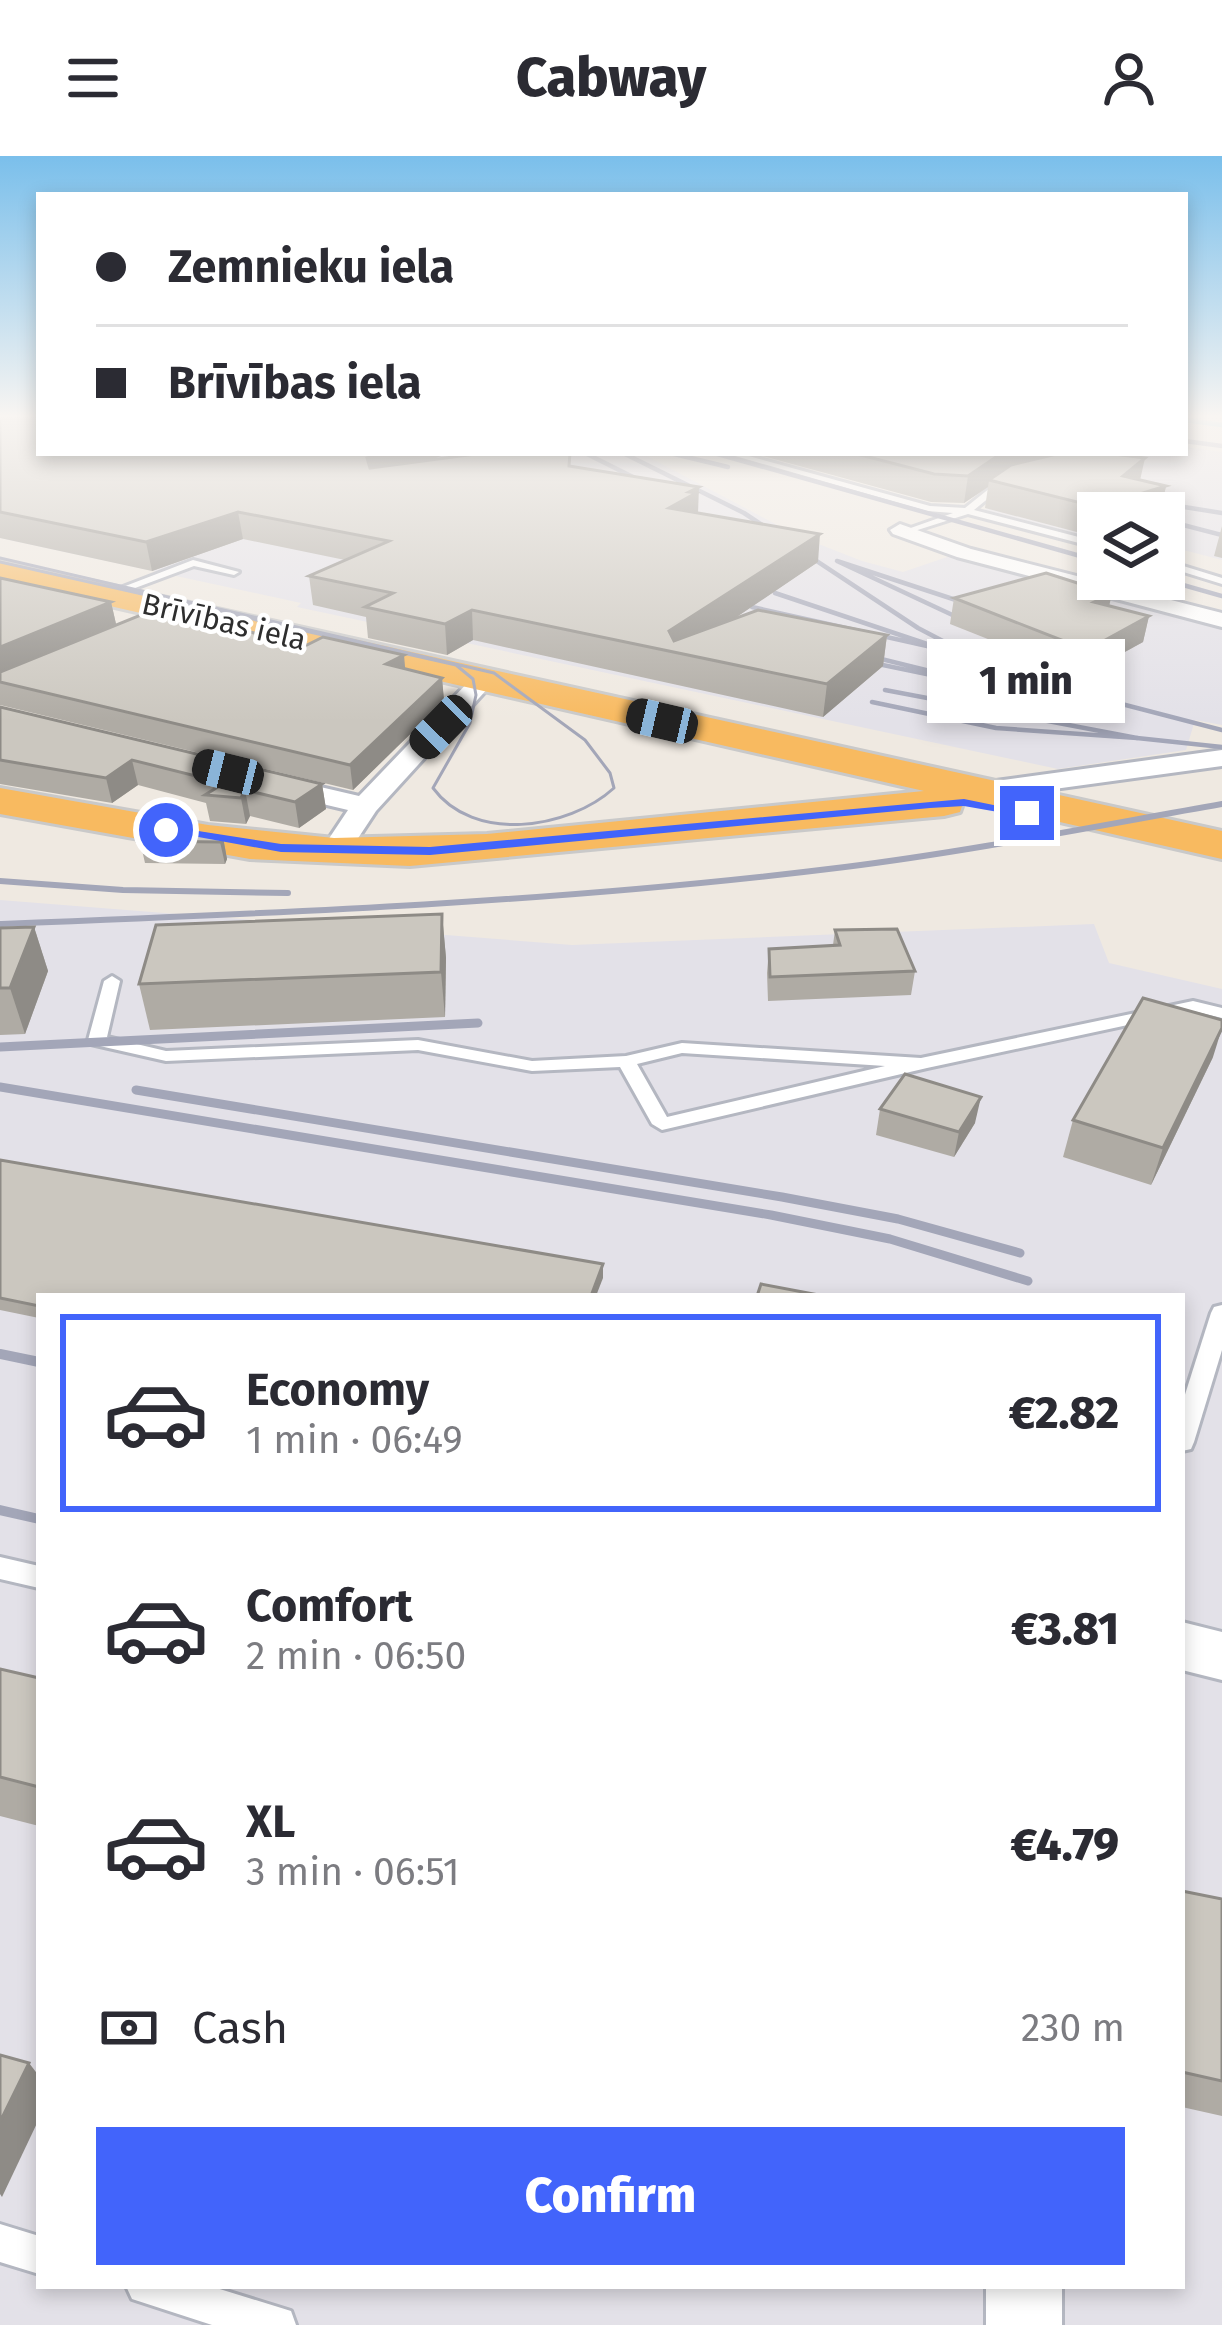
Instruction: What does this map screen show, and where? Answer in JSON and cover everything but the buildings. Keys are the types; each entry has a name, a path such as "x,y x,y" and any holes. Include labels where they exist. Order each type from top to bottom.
{"highway":[{"name":"Brīvības iela","path":"0,571 972,797 1222,845"},
{"name":"Brīvības iela","path":"972,797 1222,858"},
{"path":"0,801 250,845 334,852 481,848 972,797"}],"street":[{"path":"904,531 964,553 1222,620"},
{"path":"128,632 176,611"},
{"path":"334,852 365,806 482,682"},
{"path":"972,797 1222,758"},
{"path":"251,778 365,806"},
{"path":"1185,1647 1222,1656"},
{"path":"1024,2289 1024,2325"}],"lane":[{"path":"904,531 939,519"},
{"path":"1006,519 1077,539"},
{"path":"107,595 193,563 234,572"},
{"path":"1185,570 1222,581"},
{"path":"112,981 97,1040 166,1056 418,1045 532,1066 626,1061 682,1048 917,1063"},
{"path":"626,1061 662,1124 917,1063 1193,1006 1222,1013"},
{"path":"1185,1432 1222,1312"},
{"path":"0,1568 36,1576"},
{"path":"0,2243 36,2254"},
{"path":"155,2289 277,2325"}],"shaded area":[{"path":"0,519 766,519 862,561 903,572 956,554 1077,587 1077,600 1124,600 1222,627 1222,725 1195,720 1186,750 1058,769 297,607 301,603 0,538"},
{"path":"1020,519 1077,519 1077,534"},
{"path":"1185,519 1222,519 1222,560 1185,550"},
{"path":"0,900 572,945 1094,924 1109,963 1222,989 1222,2325 0,2325"}],"tram line":[{"path":"0,558 494,673 585,740 610,773 614,788 595,802 547,821 496,823 472,817 450,806 433,788 470,723 476,695 473,679 456,665 0,562"}],"railway":[{"path":"753,519 918,628 960,650 1064,689 1222,730"},
{"path":"949,519 1077,555"},
{"path":"1185,525 1222,535"},
{"path":"961,619 837,561 962,602"},
{"path":"1185,586 1222,596"},
{"path":"752,607 945,650 775,593"},
{"path":"849,658 1023,694 853,652"},
{"path":"885,690 1137,738"},
{"path":"872,702 996,728 1137,738"},
{"path":"1137,738 1222,747"},
{"path":"0,924 423,904 740,879 939,854 1222,804"},
{"path":"0,881 123,890 288,893"},
{"path":"0,1047 478,1023"},
{"path":"0,1087 771,1215 890,1239 1028,1281"},
{"path":"136,1090 782,1197 898,1219 1020,1253"},
{"path":"0,1354 36,1361"},
{"path":"0,1510 36,1518"}],"route":[{"path":"166,830 281,848 430,851 930,804 964,802 1027,813"}]}
